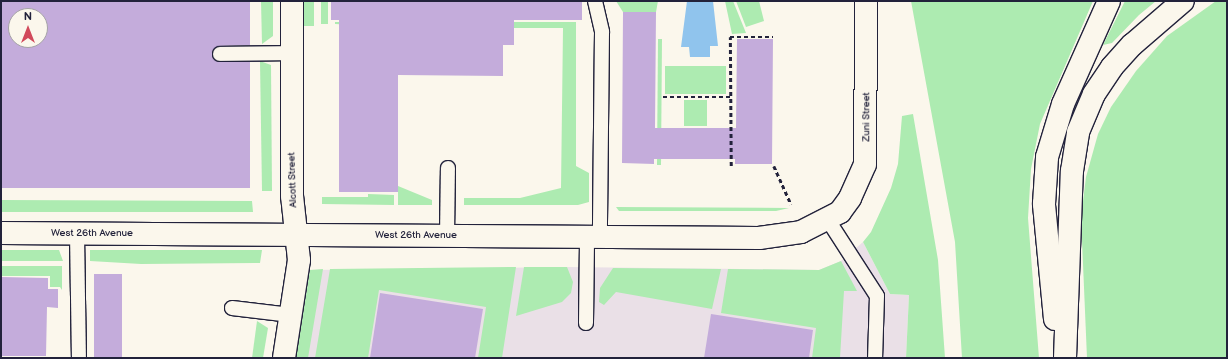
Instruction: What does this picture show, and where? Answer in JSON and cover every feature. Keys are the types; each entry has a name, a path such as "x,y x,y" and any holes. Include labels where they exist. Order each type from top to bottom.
{"main road":[{"name":"Alcott Street","path":"284,358 298,266 297,235 292,196 292,1"},
{"name":"Zuni Street","path":"828,220 840,212 850,198 865,164 866,1"},
{"path":"1060,358 1045,226 1047,157 1063,104 1109,1"},
{"path":"1065,358 1071,193 1078,132 1094,94 1112,68 1132,45 1183,1"},
{"name":"West 26th Avenue","path":"1,233 759,238 801,232 828,220"}],"lane":[{"path":"586,323 593,237 602,32 595,1"},
{"path":"220,54 292,53"},
{"path":"447,236 448,168"},
{"path":"828,220 877,296 875,358"},
{"path":"77,234 79,358"},
{"path":"232,308 291,315"}],"path":[{"path":"731,166 730,37 773,37"},
{"path":"663,97 730,97"},
{"path":"774,166 791,204"}],"shaded area":[{"path":"863,242 890,294 909,295 906,358 296,358 310,270 567,267 819,270 841,261"}],"green space":[{"path":"261,1 273,1 273,36 262,44"},
{"path":"302,1 314,1 314,26 302,26"},
{"path":"321,1 328,1 328,24 321,24"},
{"path":"616,1 658,1 656,12 623,12"},
{"path":"725,1 733,1 746,33 732,34"},
{"path":"736,1 759,1 764,21 746,27"},
{"path":"911,1 1093,1 1040,124 1031,169 1028,218 1039,358 962,358 955,242"},
{"path":"1125,1 1156,1 1139,15 1112,43 1103,45"},
{"path":"1216,1 1227,1 1227,358 1087,358 1081,217 1086,177 1098,134 1111,107 1136,71 1167,36"},
{"path":"335,22 576,22 576,166 589,173 589,202 578,205 464,205 464,198 520,198 561,188 563,28 409,28 335,24"},
{"path":"658,39 662,39 661,165 657,165"},
{"path":"260,61 271,65 272,191 262,191"},
{"path":"665,66 726,66 726,94 665,94"},
{"path":"684,100 707,100 707,126 684,126"},
{"path":"913,114 938,260 945,358 906,358 909,295 890,294 863,242 871,232 891,188 898,164 902,116"},
{"path":"398,186 432,200 432,205 398,205"},
{"path":"368,194 394,195 394,205 322,204 322,197 368,197"},
{"path":"1,200 252,201 253,212 1,212"},
{"path":"616,207 789,208 776,211 619,211"},
{"path":"1,250 59,250 63,261 1,261"},
{"path":"90,250 262,250 260,263 141,264 90,261"},
{"path":"841,261 857,291 844,291 840,358 812,358 816,328 721,313 728,269 819,270"},
{"path":"1,266 62,266 62,290 60,287 50,287 50,276 1,276"},
{"path":"516,267 502,358 478,358 486,307 379,290 368,358 315,358 330,269"},
{"path":"524,267 567,267 573,282 571,293 562,302 516,316"},
{"path":"613,268 721,269 712,309 616,292 604,305 599,302 600,288"},
{"path":"323,269 308,358 296,358 310,270"},
{"path":"257,321 268,328 263,358 252,358"}],"water":[{"path":"687,1 713,1 718,46 710,46 710,57 690,57 689,47 681,47"}],"building":[{"path":"1,1 250,1 250,45 219,46 213,50 212,54 213,59 220,62 250,62 250,188 1,188"},
{"path":"331,1 582,1 582,20 514,20 514,45 503,45 503,76 398,75 398,192 339,192 339,20 331,20"},
{"path":"623,12 656,12 655,128 736,128 737,39 773,39 772,164 735,164 735,159 654,159 654,164 622,163"},
{"path":"94,274 122,274 122,358 94,358"},
{"path":"1,277 48,278 48,289 58,289 58,308 47,307 46,356 1,356"},
{"path":"380,293 483,309 475,358 370,358"},
{"path":"711,314 813,330 809,358 704,358"}]}
